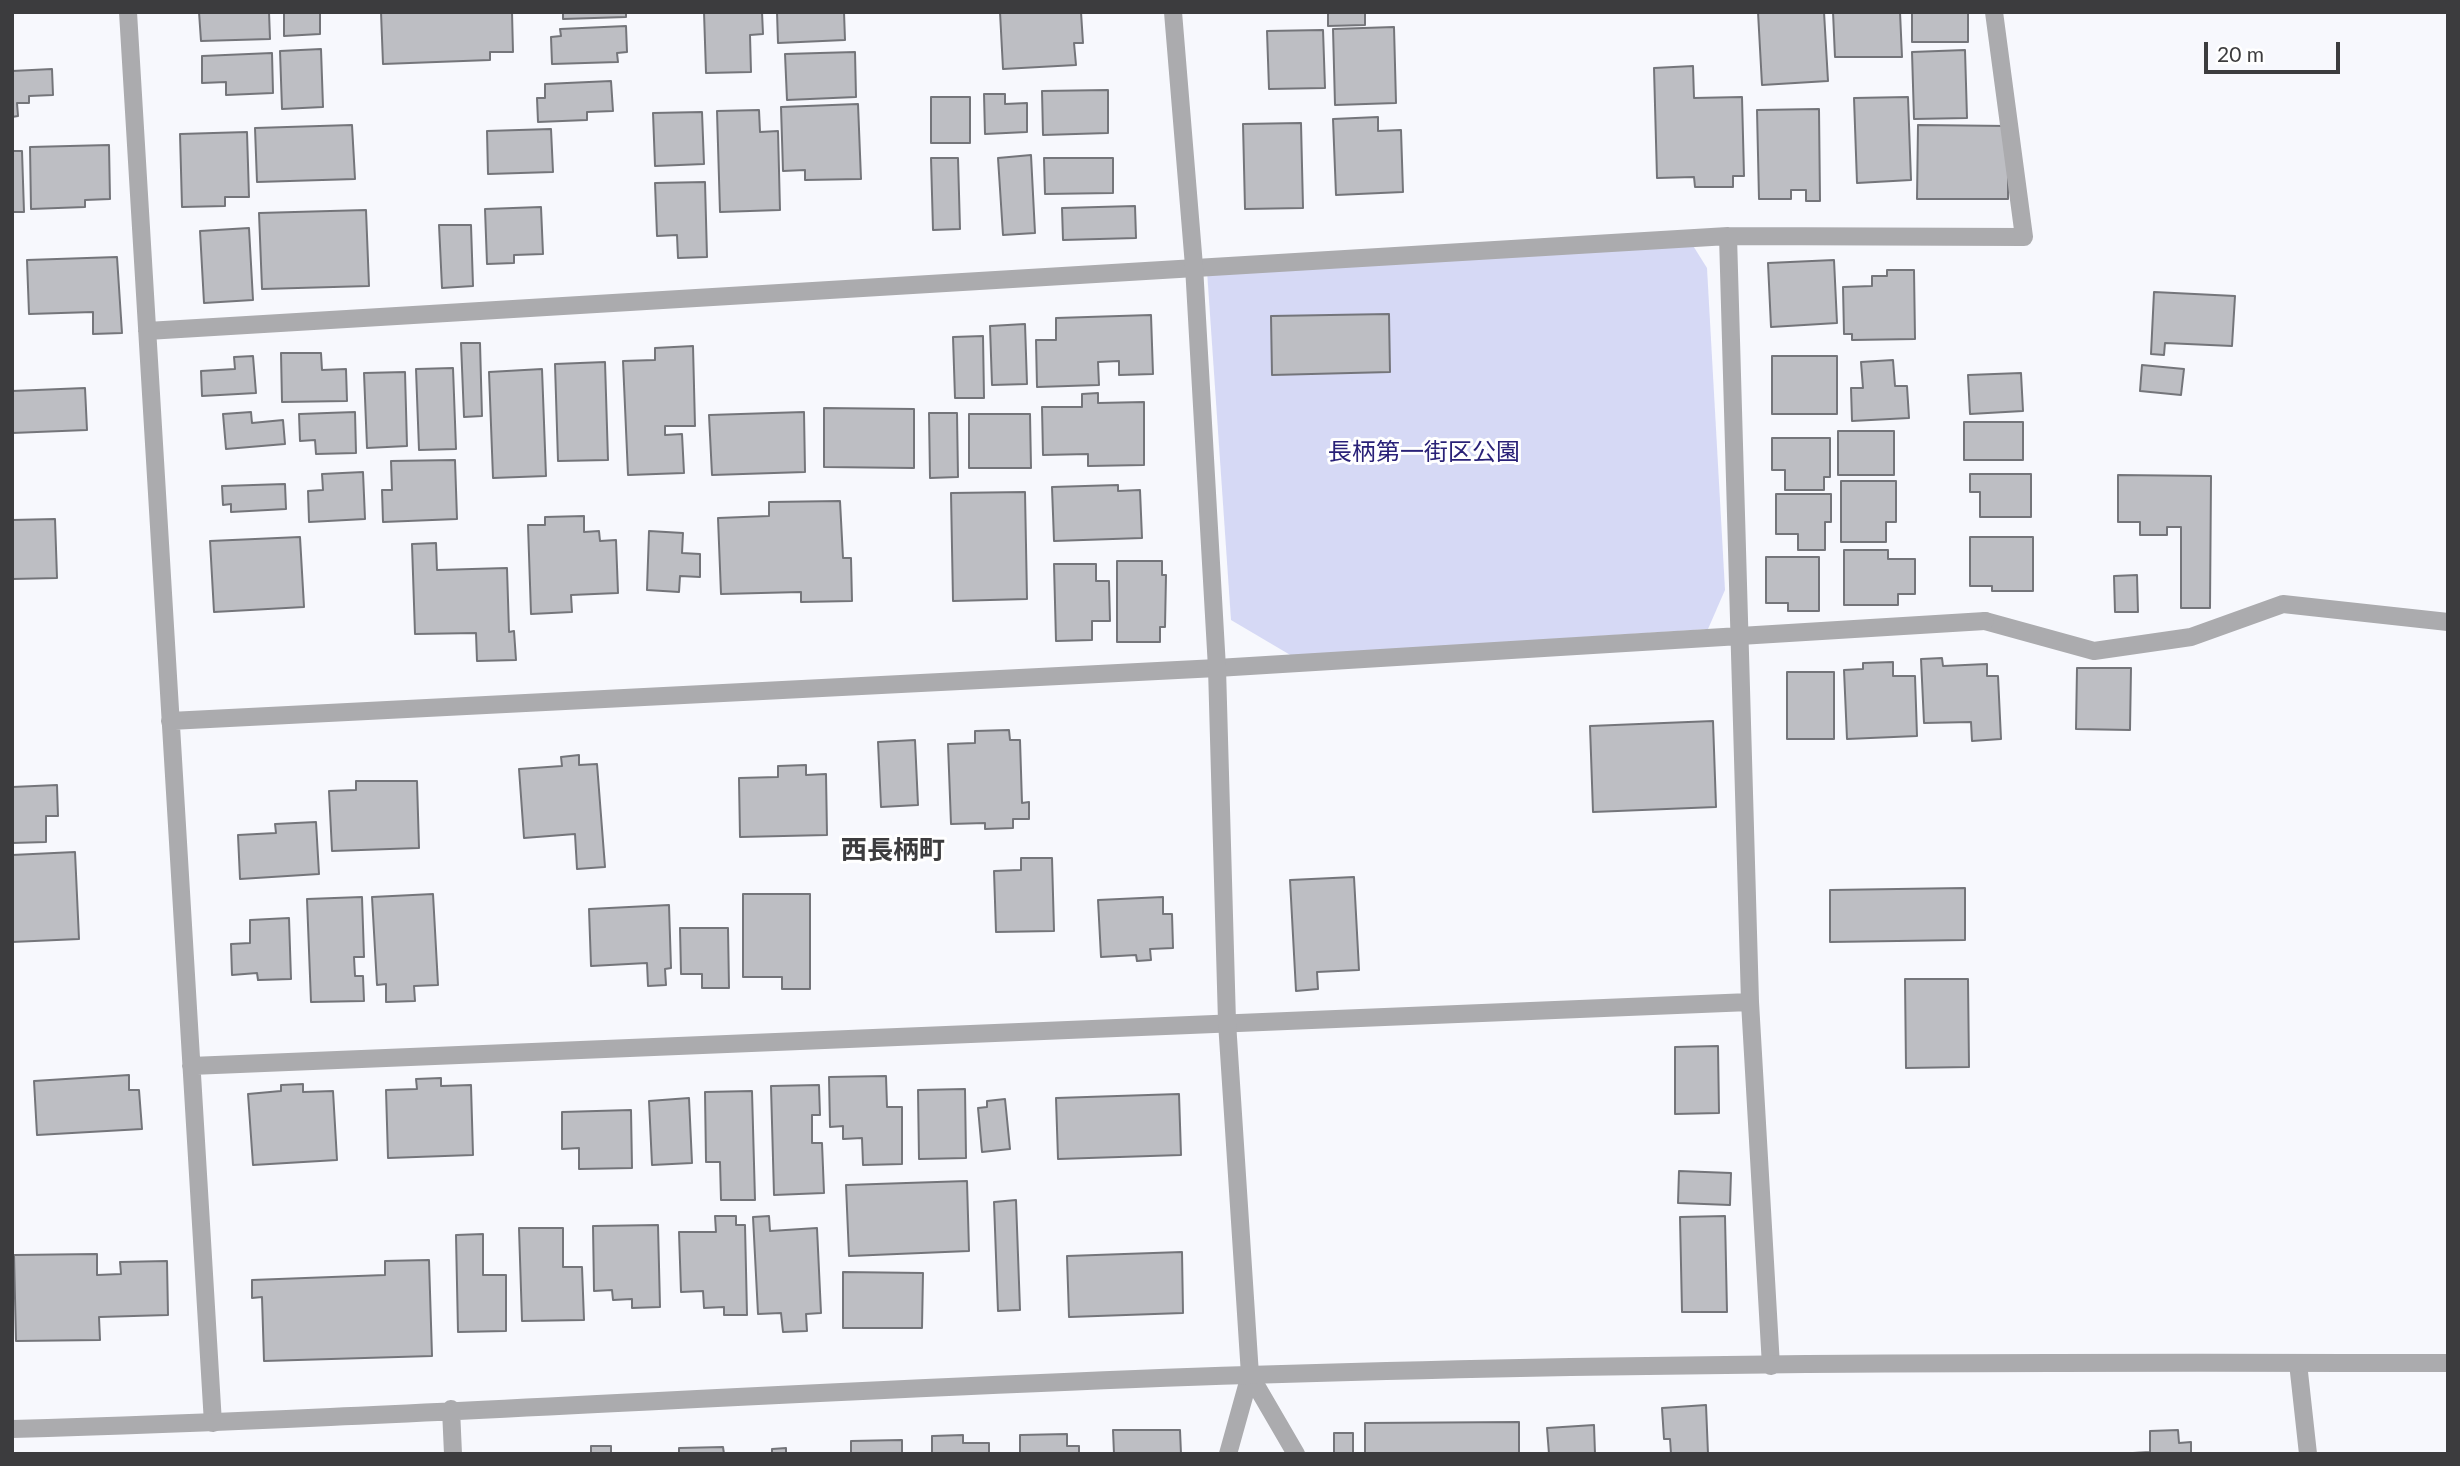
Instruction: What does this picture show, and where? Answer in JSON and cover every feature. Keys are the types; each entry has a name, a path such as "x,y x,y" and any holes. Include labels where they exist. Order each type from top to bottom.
{"street":[{"path":"128,12 213,1423"},
{"path":"1173,12 1194,266 1217,668 1227,1022 1250,1375 1227,1454"},
{"path":"147,331 1728,236 2024,237 1994,12"},
{"path":"1728,236 1742,637 1750,1002 1771,1366"},
{"path":"170,721 1217,668 1985,621 2094,651 2191,637 2283,604 2448,622"},
{"path":"191,1066 1750,1002"},
{"path":"2298,1363 2308,1454"},
{"path":"12,1429 213,1423 451,1409 1250,1375 1771,1366 2448,1363"},
{"path":"1250,1375 1296,1454"},
{"path":"451,1409 453,1454"}],"green space":[{"name":"長柄第一街区公園","path":"1692,244 1707,268 1725,590 1708,629 1292,656 1231,620 1207,271"}],"building":[{"path":"199,12 269,12 270,39 201,41"},
{"path":"284,12 320,12 320,34 284,36"},
{"path":"381,12 512,12 513,52 490,52 490,60 383,64"},
{"path":"563,12 626,12 626,17 563,19"},
{"path":"704,12 762,12 763,34 750,35 751,72 706,73"},
{"path":"777,12 844,12 845,40 778,43"},
{"path":"1000,12 1081,12 1083,43 1074,43 1076,65 1003,69"},
{"path":"1328,12 1365,12 1365,25 1328,26"},
{"path":"1758,12 1824,12 1828,81 1762,85"},
{"path":"1833,12 1900,12 1902,57 1835,57"},
{"path":"1912,12 1968,12 1968,42 1912,42"},
{"path":"626,26 627,52 617,53 618,62 552,64 551,37 561,36 560,29"},
{"path":"1394,27 1396,103 1335,105 1333,29"},
{"path":"1323,30 1325,88 1269,89 1267,31"},
{"path":"321,49 323,107 282,109 280,51"},
{"path":"1965,50 1967,118 1914,119 1912,52"},
{"path":"855,52 856,97 787,100 785,54"},
{"path":"272,53 273,93 226,95 226,82 202,83 202,56"},
{"path":"1693,66 1694,98 1742,97 1744,176 1733,176 1733,187 1695,187 1694,177 1657,178 1654,68"},
{"path":"52,69 53,95 29,96 29,103 17,103 18,116 12,117 12,71"},
{"path":"611,81 613,111 587,112 587,120 538,122 537,98 545,98 545,84"},
{"path":"1108,90 1108,133 1043,135 1042,91"},
{"path":"984,94 1005,94 1005,104 1027,103 1027,132 985,134"},
{"path":"931,97 970,97 970,143 931,143"},
{"path":"1908,97 1911,180 1857,183 1854,98"},
{"path":"858,104 861,179 805,180 805,170 783,171 781,107"},
{"path":"1819,109 1820,201 1806,201 1806,190 1791,190 1791,199 1759,199 1757,110"},
{"path":"759,110 760,132 778,131 780,210 720,212 717,111"},
{"path":"702,112 704,164 655,166 653,113"},
{"path":"1378,117 1378,131 1401,130 1403,192 1336,195 1333,119"},
{"path":"1301,123 1303,208 1245,209 1243,124"},
{"path":"352,125 355,179 257,182 255,128"},
{"path":"1918,125 2008,126 2008,199 1917,199"},
{"path":"551,129 553,172 488,174 487,131"},
{"path":"247,132 249,197 225,197 225,206 182,207 180,134"},
{"path":"109,145 110,199 85,200 85,207 31,209 30,147"},
{"path":"12,151 22,151 24,212 12,212"},
{"path":"1031,155 1035,233 1003,235 998,158"},
{"path":"931,158 958,158 960,229 933,230"},
{"path":"1044,158 1113,158 1113,193 1045,194"},
{"path":"705,182 707,257 678,258 677,235 657,236 655,183"},
{"path":"1135,206 1136,238 1063,240 1062,208"},
{"path":"541,207 543,254 514,255 514,263 487,264 485,209"},
{"path":"366,210 369,286 262,289 259,213"},
{"path":"439,225 471,225 473,286 442,288"},
{"path":"249,228 253,300 204,303 200,231"},
{"path":"117,257 122,333 93,334 93,312 29,314 27,260"},
{"path":"1834,260 1837,323 1771,327 1768,263"},
{"path":"1887,270 1914,270 1915,339 1852,340 1852,334 1844,334 1843,287 1872,286 1872,276 1887,276"},
{"path":"2154,292 2235,296 2232,346 2165,343 2164,355 2151,354"},
{"path":"1389,314 1390,372 1272,375 1271,316"},
{"path":"1151,315 1153,374 1119,375 1119,361 1098,362 1099,385 1037,387 1036,340 1056,340 1056,318"},
{"path":"1025,324 1027,384 992,385 990,326"},
{"path":"983,336 984,398 955,398 953,337"},
{"path":"461,343 480,343 482,416 464,417"},
{"path":"693,346 695,426 665,426 665,435 682,434 684,473 628,475 623,361 655,360 655,348"},
{"path":"281,353 321,353 322,370 346,369 347,401 282,402"},
{"path":"253,356 256,393 202,396 201,371 235,369 234,357"},
{"path":"1772,356 1837,356 1837,414 1772,414"},
{"path":"1893,360 1895,386 1907,386 1909,418 1852,421 1851,388 1863,388 1861,362"},
{"path":"605,362 608,460 558,461 555,364"},
{"path":"2142,365 2184,369 2181,395 2140,391"},
{"path":"453,368 456,449 419,450 416,369"},
{"path":"542,369 546,476 493,478 489,372"},
{"path":"405,372 407,446 367,448 364,373"},
{"path":"2021,373 2023,411 1970,414 1968,375"},
{"path":"85,388 87,430 12,433 12,391"},
{"path":"1098,393 1098,403 1144,402 1144,465 1088,466 1088,454 1043,455 1042,407 1082,407 1082,394"},
{"path":"824,408 914,409 914,468 824,467"},
{"path":"251,412 252,423 283,420 285,444 226,449 223,414"},
{"path":"355,412 356,453 316,454 315,440 300,441 299,414"},
{"path":"804,412 805,472 712,475 709,415"},
{"path":"929,413 957,413 958,477 930,478"},
{"path":"969,414 1030,414 1031,468 969,468"},
{"path":"1964,422 2023,422 2023,460 1964,460"},
{"path":"1838,431 1894,431 1894,475 1838,475"},
{"path":"1772,438 1830,438 1830,477 1824,477 1824,490 1785,490 1785,470 1772,470"},
{"path":"455,460 457,519 383,522 382,490 392,490 391,461"},
{"path":"363,472 365,519 309,522 308,491 323,490 322,474"},
{"path":"1970,474 2031,474 2031,517 1980,517 1980,492 1970,492"},
{"path":"2118,475 2211,476 2210,608 2181,608 2181,527 2167,527 2167,535 2140,535 2140,522 2118,522"},
{"path":"1841,481 1896,481 1896,522 1886,522 1886,542 1841,542"},
{"path":"285,484 286,509 231,512 231,504 223,505 222,486"},
{"path":"1118,485 1118,491 1140,490 1142,538 1054,541 1052,487"},
{"path":"1025,492 1027,599 953,601 951,493"},
{"path":"1776,494 1831,494 1831,522 1825,522 1825,550 1798,550 1798,534 1776,534"},
{"path":"840,501 843,558 851,558 852,601 801,602 801,592 721,594 718,518 769,516 769,502"},
{"path":"584,516 584,532 599,531 600,541 616,540 618,593 571,595 572,612 531,614 528,525 545,525 545,517"},
{"path":"55,519 57,578 12,579 12,520"},
{"path":"649,531 683,533 682,553 700,554 700,577 680,576 679,592 647,590"},
{"path":"300,537 304,607 214,612 210,541"},
{"path":"1970,537 2033,537 2033,591 1992,591 1992,586 1970,586"},
{"path":"436,543 437,570 507,568 509,632 514,631 516,660 477,661 476,633 415,634 412,544"},
{"path":"1844,550 1888,550 1888,559 1915,559 1915,594 1898,594 1898,605 1844,605"},
{"path":"1766,557 1819,557 1819,611 1788,611 1788,603 1766,603"},
{"path":"1117,561 1162,561 1162,575 1166,575 1165,627 1160,627 1160,642 1117,642"},
{"path":"1054,564 1096,564 1096,581 1109,581 1110,621 1092,621 1092,640 1056,641"},
{"path":"2137,575 2138,612 2115,612 2114,576"},
{"path":"1942,658 1943,666 1987,664 1987,676 1998,676 2001,739 1972,741 1971,722 1924,723 1921,659"},
{"path":"1893,662 1893,676 1915,676 1917,736 1847,739 1844,670 1863,669 1863,663"},
{"path":"2077,668 2131,668 2130,730 2076,729"},
{"path":"1787,672 1834,672 1834,739 1787,739"},
{"path":"1713,721 1716,807 1593,812 1590,726"},
{"path":"1009,730 1010,740 1020,740 1022,803 1029,802 1029,819 1013,819 1013,828 985,829 985,823 951,824 948,744 975,743 975,731"},
{"path":"915,740 918,805 881,807 878,742"},
{"path":"579,755 579,765 597,764 605,867 577,869 575,834 524,838 519,769 562,766 561,757"},
{"path":"806,765 806,775 826,774 827,835 740,837 739,778 778,777 778,766"},
{"path":"356,781 417,781 419,848 332,851 329,791 356,790"},
{"path":"57,785 58,816 46,816 46,842 12,843 12,787"},
{"path":"316,822 319,874 240,879 238,835 276,833 275,824"},
{"path":"75,852 79,939 12,942 12,855"},
{"path":"1021,858 1052,858 1054,931 996,932 994,871 1021,870"},
{"path":"1354,877 1359,970 1317,972 1318,989 1296,991 1290,880"},
{"path":"1965,888 1965,940 1830,942 1830,890"},
{"path":"433,894 438,985 414,986 415,1001 386,1002 386,984 377,985 372,897"},
{"path":"743,894 810,894 810,989 782,989 782,977 743,977"},
{"path":"362,897 364,957 354,957 355,976 363,976 364,1001 311,1002 307,899"},
{"path":"1163,897 1163,914 1172,914 1173,948 1150,949 1151,960 1137,961 1136,955 1101,957 1098,900"},
{"path":"669,905 671,968 665,969 666,985 648,986 647,963 591,966 589,909"},
{"path":"289,918 291,979 258,980 257,973 232,975 231,944 250,943 250,920"},
{"path":"680,928 728,928 729,988 702,988 702,974 681,974"},
{"path":"1905,979 1968,979 1969,1067 1906,1068"},
{"path":"1718,1046 1719,1113 1675,1114 1675,1047"},
{"path":"129,1075 129,1090 139,1090 142,1129 37,1135 34,1081"},
{"path":"886,1076 887,1107 902,1107 902,1164 863,1165 862,1138 843,1139 843,1126 830,1127 829,1077"},
{"path":"441,1078 441,1086 471,1085 473,1155 388,1158 386,1090 417,1089 416,1079"},
{"path":"303,1084 303,1092 333,1091 337,1160 253,1165 248,1094 281,1091 281,1085"},
{"path":"819,1085 820,1115 812,1115 812,1143 822,1143 824,1193 774,1195 771,1086"},
{"path":"965,1089 966,1158 919,1159 918,1090"},
{"path":"752,1091 755,1200 721,1200 720,1162 706,1162 705,1092"},
{"path":"1179,1094 1181,1155 1058,1159 1056,1098"},
{"path":"689,1098 692,1163 652,1165 649,1101"},
{"path":"1005,1099 1010,1149 982,1152 978,1108 987,1107 987,1101"},
{"path":"631,1110 632,1168 579,1169 579,1148 562,1149 562,1112"},
{"path":"1679,1171 1731,1173 1730,1205 1678,1203"},
{"path":"967,1181 969,1251 849,1256 846,1185"},
{"path":"1016,1200 1020,1310 998,1311 994,1202"},
{"path":"715,1216 736,1216 736,1225 745,1225 747,1315 724,1315 724,1307 704,1308 703,1291 681,1292 679,1232 716,1232"},
{"path":"769,1216 770,1231 817,1228 821,1313 806,1314 807,1331 783,1332 781,1313 758,1314 753,1217"},
{"path":"1725,1216 1727,1312 1682,1312 1680,1217"},
{"path":"658,1225 660,1307 632,1308 632,1299 613,1300 612,1290 594,1291 593,1226"},
{"path":"519,1228 563,1228 563,1267 582,1267 584,1320 522,1321"},
{"path":"483,1234 483,1275 506,1275 506,1331 458,1332 456,1235"},
{"path":"1182,1252 1183,1313 1069,1317 1067,1256"},
{"path":"97,1254 97,1275 121,1274 120,1262 167,1261 168,1315 99,1317 100,1340 16,1341 14,1255"},
{"path":"429,1260 432,1356 264,1361 262,1297 252,1298 252,1280 385,1275 385,1261"},
{"path":"843,1272 923,1273 922,1328 843,1328"},
{"path":"1706,1405 1708,1454 1671,1454 1670,1439 1664,1439 1662,1408"},
{"path":"1519,1422 1519,1454 1365,1454 1365,1423"},
{"path":"1594,1425 1595,1454 1549,1454 1547,1428"},
{"path":"1113,1430 1180,1430 1181,1454 1114,1454"},
{"path":"2178,1430 2179,1443 2191,1442 2191,1454 2116,1454 2150,1452 2150,1431"},
{"path":"1334,1433 1353,1433 1353,1454 1334,1454"},
{"path":"1067,1434 1067,1446 1079,1446 1079,1454 1020,1454 1020,1435"},
{"path":"963,1435 963,1443 989,1443 989,1454 932,1454 932,1436"},
{"path":"902,1440 902,1454 851,1454 851,1441"},
{"path":"591,1446 611,1446 611,1454 591,1454"},
{"path":"723,1447 724,1454 679,1454 679,1448"},
{"path":"786,1448 786,1454 772,1454 772,1449"}],"district":[{"name":"西長柄町","path":"893,851"}]}
